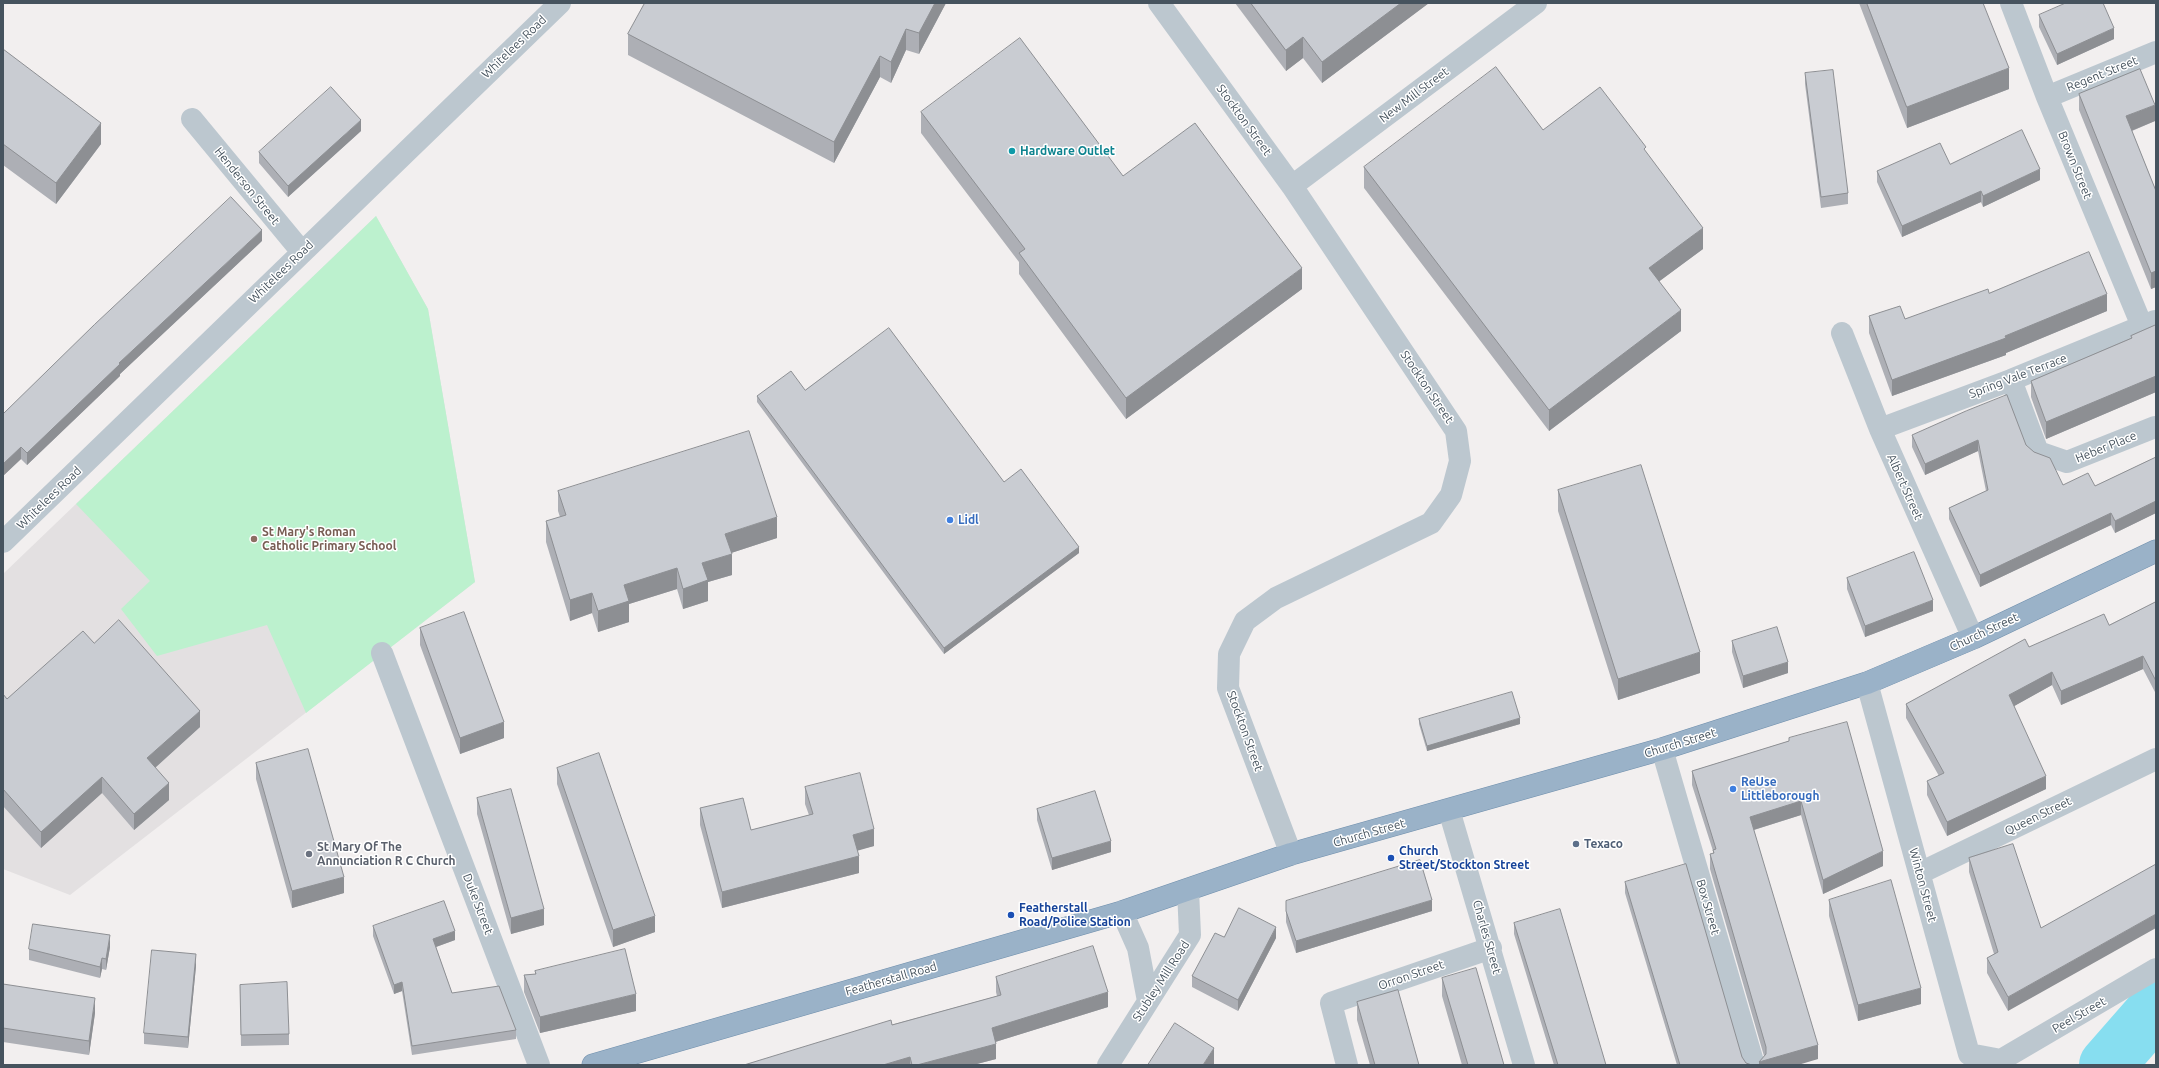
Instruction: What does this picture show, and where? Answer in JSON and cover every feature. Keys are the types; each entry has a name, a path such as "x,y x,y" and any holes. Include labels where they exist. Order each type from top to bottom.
{"highway":[{"name":"Church Street","path":"1188,890 1291,854 1662,749 1867,683 1973,638 2156,551"},
{"name":"Featherstall Road","path":"593,1065 1122,912 1188,890"}],"street":[{"name":"Whitelees Road","path":"3,542 560,3"},
{"name":"Stockton Street","path":"1159,3 1292,186 1456,431 1460,461 1451,495 1432,523 1276,598 1245,621 1229,654 1228,688 1291,854"},
{"name":"New Mill Street","path":"1292,186 1536,3"},
{"name":"Brown Street","path":"2011,3 2047,97 2149,323"},
{"name":"Regent Street","path":"2047,97 2156,52"},
{"name":"Henderson Street","path":"192,119 302,252"},
{"name":"Spring Vale Terrace","path":"1880,429 2011,380 2149,323"},
{"name":"Albert Street","path":"1842,333 1880,429 1973,638"},
{"name":"Heber Place","path":"2011,380 2038,452 2067,462 2155,427"},
{"name":"Duke Street","path":"382,653 539,1065"},
{"name":"Winton Street","path":"1867,683 1969,1054 2001,1060"},
{"name":"Box Street","path":"1662,749 1754,1065"},
{"name":"Queen Street","path":"1920,874 2156,759"},
{"name":"Charles Street","path":"1449,810 1491,948 1524,1065"},
{"name":"Stubley Mill Road","path":"1108,1065 1190,935 1188,890"},
{"path":"1122,912 1138,948 1148,1001"},
{"name":"Orron Street","path":"1347,1065 1331,1003 1491,948"},
{"name":"Peel Street","path":"2001,1060 2156,969"}],"shaded area":[{"name":"St Mary's Roman Catholic Primary School","path":"376,216 428,309 475,582 70,895 3,869 3,574"}],"green space":[{"name":"St Mary's Roman Catholic Primary School","path":"376,216 428,309 475,582 306,713 267,625 157,656 121,609 150,581 76,504"}],"building":[{"path":"645,3 935,3 919,33 906,29 891,62 880,56 834,142 628,34"},
{"path":"1251,3 1401,3 1322,62 1303,37 1286,50"},
{"path":"1867,3 1983,3 2009,68 1907,107"},
{"path":"2066,3 2103,3 2114,28 2057,54 2039,15"},
{"path":"1020,38 1123,176 1195,123 1302,268 1126,398 1019,253 1025,249 921,112"},
{"path":"3,49 101,123 56,183 3,144"},
{"path":"1496,67 1543,130 1600,87 1646,147 1644,149 1703,228 1649,268 1681,310 1549,410 1364,167"},
{"path":"2140,69 2155,105 2126,116 2156,191 2156,271 2151,273 2079,94"},
{"path":"1833,70 1848,193 1821,197 1805,73"},
{"path":"331,87 361,120 288,186 259,152"},
{"path":"2022,130 2040,169 1983,196 1981,191 1902,226 1877,171 1940,143 1950,164"},
{"path":"231,197 262,230 119,363 120,364 27,453 21,447 3,464 3,414 94,325"},
{"path":"2089,252 2107,294 2005,336 2006,338 1892,380 1869,316 1900,306 1905,319 1988,289 1989,293"},
{"path":"2156,325 2156,376 2046,422 2031,381 2132,338 2131,336"},
{"name":"Lidl","path":"889,328 1004,482 1021,469 1079,547 944,648 757,396 791,371 805,390"},
{"path":"2007,395 2026,445 2034,452 2050,458 2063,485 2088,473 2095,486 2156,457 2156,501 2115,521 2111,513 1980,575 1949,508 1988,490 1978,440 1925,464 1912,435"},
{"path":"749,431 777,517 725,534 732,554 702,563 708,580 683,589 677,568 624,585 629,601 598,611 592,593 570,600 546,521 566,515 558,491"},
{"path":"1641,465 1700,652 1618,679 1558,490"},
{"path":"1914,552 1933,600 1865,626 1847,578"},
{"path":"2156,602 2156,681 2143,656 2061,691 2052,672 2009,695 2046,776 1947,822 1927,781 1944,773 1906,704 2025,639 2029,647 2104,614 2109,625"},
{"path":"464,612 504,722 460,738 420,628"},
{"path":"119,620 200,711 147,758 169,783 134,814 102,777 41,832 3,789 3,694 7,699 83,631 94,643"},
{"path":"1777,627 1788,662 1743,676 1732,641"},
{"path":"1512,692 1520,718 1427,746 1419,719"},
{"path":"1847,722 1883,851 1823,880 1801,801 1750,817 1818,1045 1759,1062 1766,1054 1766,1047 1710,854 1714,853 1713,850 1716,849 1692,771 1789,741 1789,738"},
{"path":"308,749 344,877 292,891 256,763"},
{"path":"599,753 655,916 613,930 557,768"},
{"path":"860,773 874,829 853,835 859,856 722,892 700,808 743,798 751,830 813,814 805,787"},
{"path":"511,789 544,909 511,918 477,798"},
{"path":"1095,791 1111,841 1052,858 1037,809"},
{"path":"2013,844 2041,928 2156,864 2156,914 2008,997 1987,958 1998,952 1969,858"},
{"path":"1420,860 1432,900 1296,941 1286,911 1286,901"},
{"path":"1686,864 1742,1057 1746,1063 1752,1065 1680,1065 1625,882"},
{"path":"1891,880 1921,988 1858,1005 1829,900"},
{"path":"444,901 455,931 433,939 452,993 499,986 516,1030 412,1046 402,982 394,985 373,926"},
{"path":"1239,908 1276,927 1238,1000 1192,976 1215,933 1224,937"},
{"path":"1560,909 1606,1065 1558,1065 1514,923"},
{"path":"33,924 110,935 106,959 102,958 100,967 29,949"},
{"path":"1093,946 1108,992 992,1028 996,1044 917,1065 912,1065 910,1057 883,1065 744,1065 891,1020 892,1025 1001,995 996,977"},
{"path":"625,949 636,994 540,1017 524,975 536,974 535,971"},
{"path":"152,950 196,954 188,1037 144,1033"},
{"path":"1476,968 1504,1065 1468,1065 1442,978"},
{"path":"287,982 289,1034 241,1035 240,985"},
{"path":"3,984 95,998 89,1041 3,1028"},
{"path":"1398,990 1419,1065 1375,1065 1357,1002"},
{"path":"1175,1023 1214,1048 1203,1065 1148,1065"}],"waterway":[{"path":"2107,1065 2156,1009"}],"place":[{"name":"Hardware Outlet","path":"1012,151"},
{"name":"Lidl","path":"950,520"},
{"name":"St Mary's Roman Catholic Primary School","path":"254,539"},
{"name":"ReUse Littleborough","path":"1733,789"},
{"name":"Texaco","path":"1576,844"},
{"name":"St Mary Of The Annunciation R C Church","path":"309,854"},
{"name":"Church Street/Stockton Street","path":"1391,858"},
{"name":"Featherstall Road/Police Station","path":"1011,915"}]}
